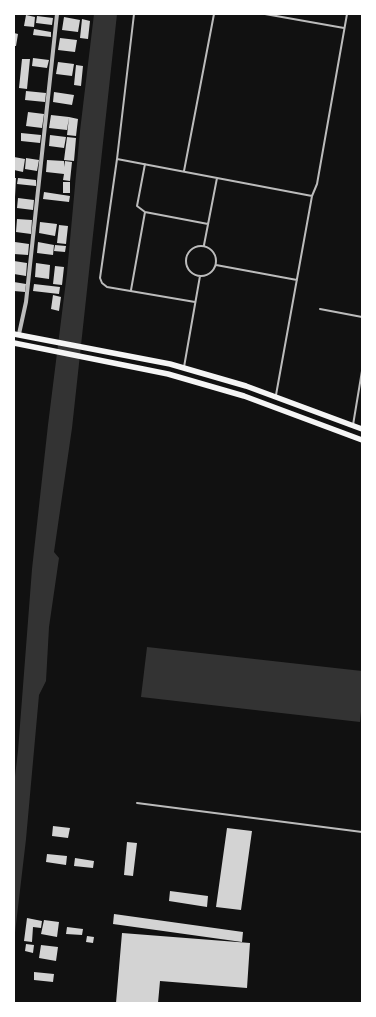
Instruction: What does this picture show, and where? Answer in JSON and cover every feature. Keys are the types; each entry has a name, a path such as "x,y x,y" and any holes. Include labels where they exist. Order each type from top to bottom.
{"main road":[{"path":"16,334 93,348 184,368 246,386 362,429"},
{"path":"14,343 180,378 244,396 362,440"},
{"path":"180,378 184,368"}],"street":[{"path":"16,334 26,302 57,14"}],"lane":[{"path":"134,14 117,159 100,278 107,286 195,302"},
{"path":"184,172 214,14"},
{"path":"265,14 344,28"},
{"path":"276,397 347,14"},
{"path":"117,159 312,196"},
{"path":"145,164 137,206 145,212 208,224"},
{"path":"204,246 217,178"},
{"path":"130,291 145,212"},
{"path":"204,246 210,248 216,258 216,265 208,274 200,276 190,271 187,266 187,254 194,247 204,246"},
{"path":"216,265 297,280"},
{"path":"184,368 200,276"},
{"path":"320,308 362,317"},
{"path":"353,425 362,371"},
{"path":"137,803 362,832"}],"shaded area":[{"path":"94,14 117,14 72,428 54,552 59,558 49,627 46,681 39,695 26,839 14,941 14,785 32,569 67,273 80,131"},
{"path":"147,647 362,671 360,722 141,697"}],"building":[{"path":"26,15 35,17 34,27 24,26"},
{"path":"37,16 53,18 52,25 36,23"},
{"path":"64,17 80,20 78,32 62,30"},
{"path":"82,19 90,21 88,39 80,38"},
{"path":"34,29 51,32 51,37 33,35"},
{"path":"14,33 18,34 16,46 14,46"},
{"path":"60,38 77,40 75,52 58,50"},
{"path":"33,58 49,60 47,68 32,66"},
{"path":"22,59 30,59 27,89 19,88"},
{"path":"58,62 74,64 72,76 56,74"},
{"path":"76,65 83,66 81,86 74,85"},
{"path":"26,91 46,93 45,102 25,100"},
{"path":"54,92 74,95 72,105 53,102"},
{"path":"28,112 44,114 42,128 26,126"},
{"path":"51,115 69,117 67,130 49,128"},
{"path":"69,117 78,119 76,136 67,135"},
{"path":"21,133 41,135 40,143 21,141"},
{"path":"50,135 66,137 64,148 49,146"},
{"path":"67,137 76,138 74,161 64,160"},
{"path":"14,157 25,159 23,172 14,170"},
{"path":"26,158 39,160 37,171 25,169"},
{"path":"47,160 64,161 64,167 65,161 72,162 70,181 63,180 64,174 46,172"},
{"path":"14,178 16,178 15,197 14,197"},
{"path":"18,178 36,180 36,186 17,184"},
{"path":"63,182 70,182 70,193 63,193"},
{"path":"44,192 70,196 69,202 43,199"},
{"path":"18,198 34,200 33,210 17,208"},
{"path":"17,219 32,220 31,234 16,232"},
{"path":"40,222 57,224 55,236 39,233"},
{"path":"59,225 68,226 66,244 57,243"},
{"path":"15,242 29,244 28,255 14,254"},
{"path":"38,242 54,245 53,255 37,253"},
{"path":"55,245 66,246 65,252 54,251"},
{"path":"14,261 27,263 26,276 14,274"},
{"path":"36,263 50,265 49,279 35,277"},
{"path":"55,266 64,267 62,285 53,284"},
{"path":"14,282 26,284 25,292 14,291"},
{"path":"34,284 60,287 59,294 33,291"},
{"path":"53,295 61,297 59,311 51,309"},
{"path":"53,826 70,828 68,838 52,836"},
{"path":"227,828 252,831 241,910 216,907"},
{"path":"127,842 137,843 133,876 124,875"},
{"path":"47,854 67,856 66,865 46,862"},
{"path":"75,858 94,861 93,868 74,866"},
{"path":"170,891 208,896 207,907 169,901"},
{"path":"114,914 243,932 242,942 113,924"},
{"path":"27,918 42,921 41,928 33,927 32,942 24,941"},
{"path":"44,920 59,922 57,937 41,934"},
{"path":"67,927 83,929 82,935 66,934"},
{"path":"122,933 250,943 247,988 160,981 158,1003 116,1003"},
{"path":"87,936 94,937 93,943 86,942"},
{"path":"26,944 34,945 33,953 25,951"},
{"path":"41,945 58,947 56,961 39,958"},
{"path":"34,972 54,974 53,982 34,980"}]}
